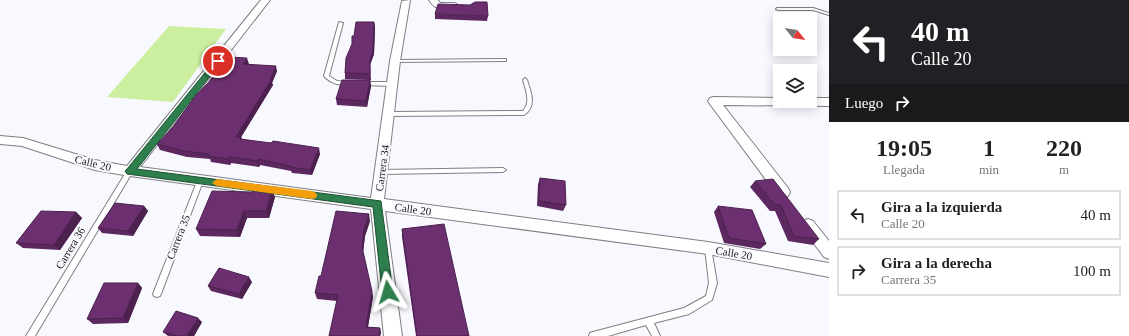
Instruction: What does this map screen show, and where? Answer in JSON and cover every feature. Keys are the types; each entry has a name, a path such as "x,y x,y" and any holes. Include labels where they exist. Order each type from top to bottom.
{"street":[{"path":"130,171 266,0"},
{"path":"433,0 438,5 464,6"},
{"name":"Carrera 34","path":"393,336 377,204 395,61 406,1"},
{"path":"791,202 714,101 829,102"},
{"name":"Calle 20","path":"0,140 23,142 95,165 130,171 708,248 829,270"},
{"path":"800,214 829,252"}],"lane":[{"path":"778,9 813,9 829,14"},
{"path":"341,23 326,76 329,80 336,82 393,84"},
{"path":"395,61 504,60"},
{"path":"389,114 524,113 530,108 531,103 525,80"},
{"path":"381,172 503,170"},
{"name":"Carrera 36","path":"30,336 130,171"},
{"name":"Carrera 35","path":"157,294 200,181"},
{"path":"593,336 686,311 709,298 713,283 708,248"},
{"path":"648,321 656,336"}],"green space":[{"path":"169,26 226,29 173,102 107,97"}],"building":[{"path":"475,2 487,2 488,16 435,14 438,4 470,5"},
{"path":"356,22 374,22 370,74 345,73 346,58 352,44 352,36 354,36"},
{"path":"228,57 247,58 243,64 276,66 271,80 236,137 241,137 240,139 271,143 273,141 319,148 310,170 290,167 258,159 257,161 208,156 209,154 184,151 157,144 173,127 196,95 208,83"},
{"path":"342,80 370,80 366,101 336,99"},
{"path":"540,178 565,181 566,205 539,201"},
{"path":"773,179 819,239 794,236 781,205 775,205 755,181"},
{"path":"253,189 272,190 266,211 244,211 237,230 196,229 212,191 252,192"},
{"path":"115,203 144,206 128,231 98,228"},
{"path":"718,206 752,210 766,244 729,238"},
{"path":"41,211 76,212 54,245 16,243"},
{"path":"336,211 369,214 364,229 362,247 372,291 366,327 380,328 379,336 329,336 338,295 315,293 319,276 321,276"},
{"path":"444,224 469,336 417,336 402,229"},
{"path":"219,268 249,277 239,294 208,286"},
{"path":"104,283 138,283 123,318 87,319"},
{"path":"176,311 198,318 187,336 178,336 163,332"}],"slow traffic":[{"path":"217,183 312,195"}],"route":[{"path":"218,61 130,171 377,204 388,292"}]}
